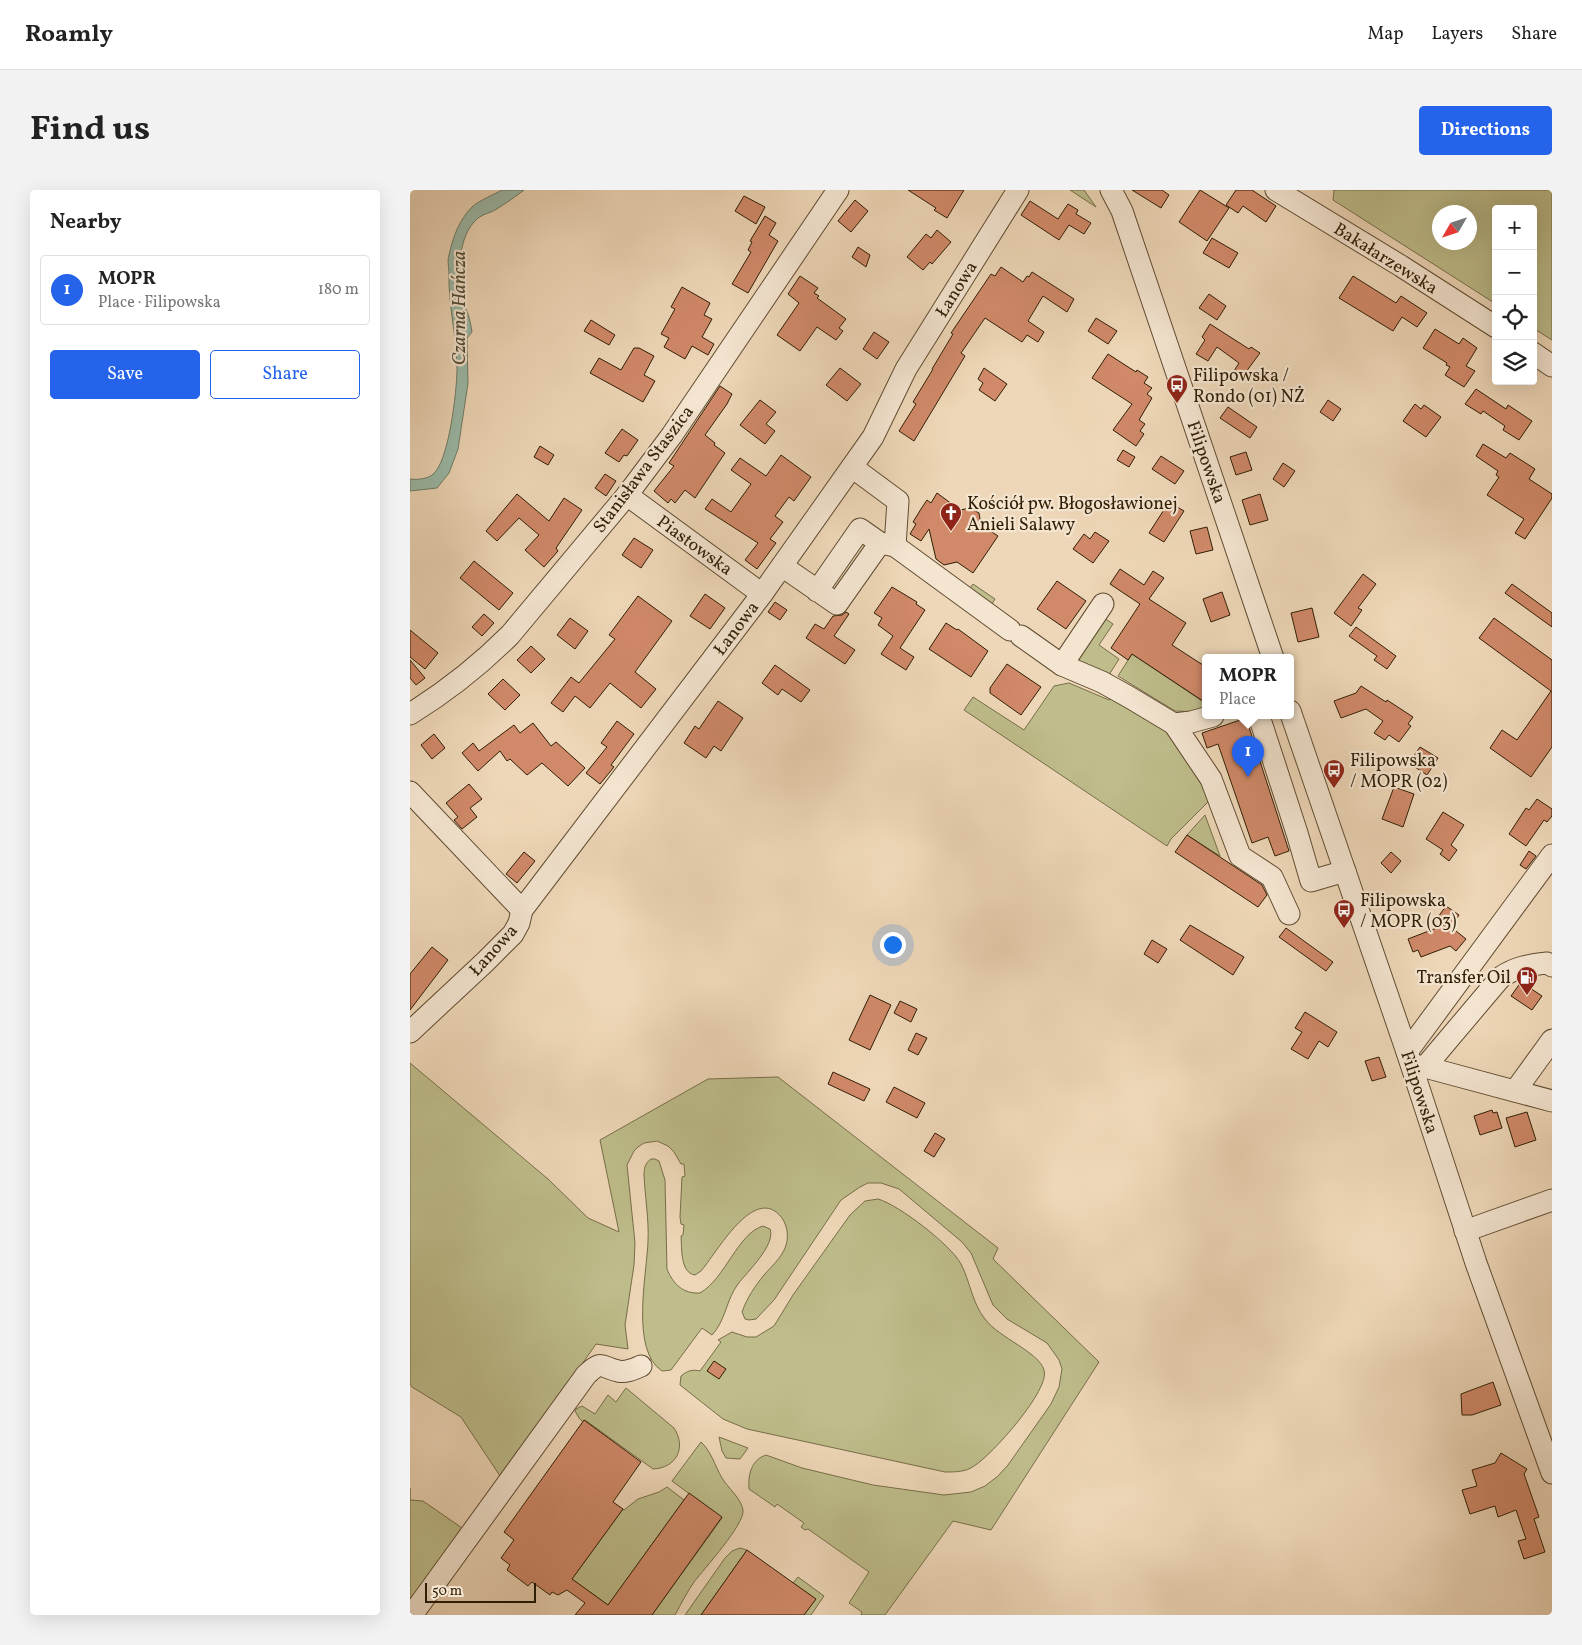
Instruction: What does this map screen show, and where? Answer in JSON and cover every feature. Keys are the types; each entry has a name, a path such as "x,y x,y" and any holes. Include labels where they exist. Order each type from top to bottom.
{"street":[{"name":"Stanisława Staszica","path":"410,714 442,695 490,656 627,495 672,435 838,190"},
{"name":"Łanowa","path":"410,1032 486,962 513,934 522,910 762,594 873,437 906,370 1018,190"},
{"name":"Filipowska","path":"1096,190 1131,237"},
{"name":"Filipowska","path":"1111,190 1122,211 1272,654"},
{"name":"Bakałarzewska","path":"1276,190 1401,266 1492,324"},
{"path":"1537,356 1552,366"},
{"path":"782,566 837,604 888,544 898,501 852,467"},
{"name":"Piastowska","path":"627,495 762,594"},
{"path":"888,544 1062,666 1102,682 1174,724 1211,779 1240,856 1272,877 1289,914"},
{"path":"1062,666 1103,604"},
{"path":"1174,724 1202,719"},
{"path":"1260,719 1311,881 1346,871"},
{"name":"Filipowska","path":"1293,719 1414,1061 1465,1231 1552,1473"},
{"path":"410,792 522,910"},
{"path":"1414,1061 1552,855"},
{"path":"1414,1061 1501,978 1512,970 1524,966 1547,963 1552,966"},
{"path":"1515,1091 1552,1040"},
{"path":"1414,1061 1552,1101"},
{"path":"1465,1231 1552,1200"},
{"path":"423,1611 586,1374 595,1366 602,1365 618,1372 627,1372 641,1366"}],"shaded area":[{"path":"1070,190 1084,190 1096,207"},
{"path":"1333,190 1552,190 1552,340 1537,331 1537,205 1492,205 1492,301 1333,200"},
{"path":"973,584 995,599 983,618 960,602"},
{"path":"1103,617 1113,624 1099,645 1119,659 1107,678 1075,659"},
{"path":"1132,654 1202,701 1202,708 1198,712 1175,711 1118,676"},
{"path":"1069,683 1109,700 1112,695 1170,733 1206,782 1211,799 1171,839 1167,846 964,710 973,697 1024,730 1054,686"},
{"path":"1205,815 1220,856 1187,835"},
{"path":"410,1063 548,1179 588,1218 619,1232 600,1140 708,1079 778,1077 998,1248 993,1259 1099,1362 991,1530 953,1521 885,1615 861,1615 862,1612 849,1603 869,1572 808,1529 805,1530 801,1527 804,1523 777,1504 775,1507 749,1489 750,1473 757,1460 766,1455 802,1468 873,1485 944,1495 971,1492 985,1486 1008,1465 1051,1404 1059,1387 1062,1369 1059,1360 1047,1343 1007,1319 993,1305 971,1253 962,1242 899,1189 881,1183 868,1183 841,1200 774,1300 756,1319 745,1319 742,1312 754,1288 785,1248 787,1233 784,1221 771,1209 760,1209 748,1214 726,1237 701,1271 695,1275 690,1273 684,1265 681,1236 683,1235 684,1225 681,1224 680,1217 682,1177 685,1176 684,1164 681,1164 668,1146 657,1141 644,1143 634,1151 627,1165 635,1243 634,1265 625,1325 628,1349 596,1344 502,1479 461,1417 410,1384"},
{"path":"651,1159 659,1161 665,1180 667,1269 679,1287 689,1292 700,1293 717,1278 746,1237 754,1230 763,1226 770,1229 771,1235 765,1250 734,1290 717,1329 712,1335 702,1328 671,1370 662,1371 652,1361 646,1346 643,1329 648,1233 644,1173 646,1164"},
{"path":"878,1199 911,1217 947,1247 961,1264 977,1306 985,1319 991,1326 1035,1357 1041,1363 1044,1370 1044,1379 1038,1392 1018,1421 982,1460 968,1469 945,1472 747,1429 723,1419 680,1385 683,1374 692,1370 700,1371 721,1342 718,1340 732,1332 747,1337 756,1337 774,1326 793,1295 850,1215 865,1201"},
{"path":"626,1388 674,1428 678,1435 679,1449 677,1456 668,1465 653,1469 585,1420 583,1422 575,1411 582,1406 595,1414 608,1395 616,1402"},
{"path":"719,1437 748,1448 740,1459 726,1458 722,1451"},
{"path":"701,1442 710,1454 722,1478 740,1501 743,1510 742,1517 731,1536 694,1582 675,1615 652,1615 722,1518 672,1481"},
{"path":"667,1487 684,1500 608,1605 572,1579 623,1509 638,1499 659,1492"},
{"path":"410,1500 423,1501 465,1530 417,1598 410,1598"},
{"path":"740,1548 747,1550 701,1615 685,1615 725,1558 732,1551"},
{"path":"798,1577 824,1596 811,1615 804,1615 815,1599 793,1583"}],"water":[{"name":"Czarna Hańcza","path":"502,190 524,190 495,210 478,218 466,235 461,256 459,299 468,314 472,332 467,338 468,383 458,449 449,473 437,488 410,491 410,479 427,477 432,475 438,468 443,457 451,425 457,369 448,262 452,242 467,212 483,200"}],"building":[{"path":"908,190 964,190 947,218 934,210 936,208"},
{"path":"1132,190 1162,190 1169,195 1161,208"},
{"path":"1200,190 1229,208 1207,241 1179,222"},
{"path":"1236,190 1252,190 1276,206 1266,222 1243,206 1238,213 1226,205"},
{"path":"744,196 765,207 756,224 735,211"},
{"path":"855,200 868,211 851,232 838,221"},
{"path":"1030,201 1058,219 1068,204 1078,210 1076,214 1091,223 1084,234 1069,225 1059,240 1021,215"},
{"path":"765,216 776,223 769,235 778,241 748,293 732,284 751,252 748,250 752,242 750,241"},
{"path":"937,230 951,242 932,264 930,262 923,270 907,257 926,234 931,238"},
{"path":"1212,238 1238,253 1229,268 1203,253"},
{"path":"858,247 870,255 866,267 852,257"},
{"path":"1001,267 1023,282 1032,272 1074,299 1067,312 1043,296 1028,321 1044,332 1038,342 1027,335 1022,342 985,318 961,353 965,356 914,441 899,431 916,404 913,402 953,334 951,333 991,274 995,276"},
{"path":"800,276 818,288 814,293 819,296 817,298 846,319 839,328 843,331 836,340 817,327 800,351 777,335 799,303 788,294"},
{"path":"1353,276 1396,303 1401,296 1427,313 1417,327 1402,317 1393,331 1339,298"},
{"path":"682,287 710,303 704,315 712,319 702,337 714,344 708,355 692,346 685,359 664,347 669,338 661,334 675,309 671,307"},
{"path":"1209,294 1226,306 1217,320 1199,308"},
{"path":"1096,318 1117,331 1108,344 1088,331"},
{"path":"591,320 615,335 609,345 584,331"},
{"path":"1210,324 1249,349 1251,347 1260,353 1240,380 1232,374 1239,363 1217,347 1208,361 1196,354 1205,340 1202,337"},
{"path":"1435,329 1459,344 1463,338 1477,348 1466,366 1475,371 1464,387 1445,375 1450,367 1446,365 1447,363 1423,348"},
{"path":"874,332 889,342 877,359 863,349"},
{"path":"634,348 639,348 654,356 644,375 655,381 643,402 590,373 599,358 621,370"},
{"path":"1108,354 1136,372 1137,370 1148,377 1144,383 1152,388 1147,394 1152,398 1139,420 1145,424 1140,431 1144,434 1136,446 1113,430 1132,404 1092,378"},
{"path":"840,368 861,384 847,401 826,385"},
{"path":"984,368 1007,384 995,401 979,390 983,383 978,379"},
{"path":"720,386 732,394 705,435 725,453 695,498 685,490 675,503 671,499 668,503 654,491 674,466 669,463"},
{"path":"1476,389 1506,409 1508,405 1532,421 1519,440 1503,430 1505,426 1483,411 1481,414 1465,404"},
{"path":"760,400 776,412 766,424 775,431 765,444 740,425"},
{"path":"1328,400 1341,409 1333,421 1320,412"},
{"path":"1415,404 1421,409 1424,405 1441,417 1426,437 1403,421"},
{"path":"1228,407 1257,427 1250,438 1220,418"},
{"path":"622,429 638,440 627,456 624,455 619,462 605,453"},
{"path":"1483,444 1506,458 1510,453 1535,469 1529,479 1552,494 1552,498 1525,539 1515,533 1524,519 1487,495 1499,477 1496,475 1498,471 1476,456"},
{"path":"540,446 554,455 548,465 534,457"},
{"path":"1123,450 1135,457 1129,467 1117,460"},
{"path":"1246,452 1252,470 1236,475 1230,457"},
{"path":"781,455 811,477 794,501 789,497 775,516 783,522 770,539 776,543 757,569 745,560 758,543 705,509 712,499 731,512 751,484 731,470 740,458 766,476"},
{"path":"1161,456 1184,471 1175,484 1152,469"},
{"path":"1283,463 1295,471 1284,487 1273,479"},
{"path":"605,474 616,481 606,496 595,488"},
{"name":"Kościół pw. Błogosławionej Anieli Salawy","path":"937,493 960,510 970,508 979,513 981,525 998,536 973,573 957,562 944,565 936,559 929,529 921,541 910,534 916,524 913,522 921,509 927,500 931,503"},
{"path":"517,494 549,521 564,498 582,510 556,548 558,551 544,567 525,550 539,535 519,518 497,541 486,531"},
{"path":"1260,494 1268,520 1250,525 1242,500"},
{"path":"1169,502 1184,511 1164,542 1149,533"},
{"path":"1207,527 1213,550 1196,554 1190,531"},
{"path":"1095,532 1109,541 1093,563 1073,549 1084,534 1090,539"},
{"path":"634,538 653,550 641,568 622,555"},
{"path":"474,561 513,593 499,610 460,578"},
{"path":"1120,569 1144,585 1153,571 1164,578 1149,599 1186,623 1172,645 1202,664 1202,700 1132,654 1128,660 1111,648 1140,604 1110,584"},
{"path":"1363,574 1376,584 1358,608 1362,610 1351,626 1334,613"},
{"path":"1057,581 1086,601 1066,629 1037,609"},
{"path":"1512,584 1552,613 1552,627 1505,593"},
{"path":"892,587 917,602 916,604 925,610 900,648 914,657 906,670 881,654 893,636 878,625 882,618 874,613"},
{"path":"1222,592 1230,615 1211,622 1203,599"},
{"path":"705,594 725,608 710,629 690,616"},
{"path":"638,596 672,621 635,672 656,689 641,708 610,683 590,708 575,696 563,712 551,703 571,677 579,683 615,639 609,635"},
{"path":"775,602 787,610 780,620 768,612"},
{"path":"1312,608 1319,637 1298,642 1291,613"},
{"path":"846,612 849,614 834,636 855,650 845,664 806,638 815,624 824,629 833,616 842,615"},
{"path":"484,614 494,623 482,636 472,627"},
{"path":"570,618 588,631 575,649 557,635"},
{"path":"1494,618 1552,660 1552,747 1531,777 1490,748 1502,730 1517,740 1551,691 1479,638"},
{"path":"946,623 958,629 988,651 971,677 929,649"},
{"path":"1356,627 1396,656 1387,669 1374,660 1377,656 1349,636"},
{"path":"410,630 438,653 425,669 410,657"},
{"path":"531,646 545,659 531,673 517,660"},
{"path":"410,660 425,678 416,685 410,678"},
{"path":"1007,664 1041,687 1021,715 990,693 990,688"},
{"path":"775,665 810,690 801,702 782,689 778,695 762,683"},
{"path":"503,679 520,695 505,710 488,694"},
{"path":"1361,686 1413,717 1408,724 1411,726 1399,742 1389,735 1385,740 1374,733 1383,721 1366,709 1341,718 1334,701 1356,693"},
{"path":"718,701 743,718 721,751 714,746 706,758 684,743 695,726 699,729"},
{"path":"1246,719 1289,851 1275,856 1268,837 1252,843 1218,744 1207,748 1202,733"},
{"path":"617,721 634,734 611,765 614,767 600,784 586,773 607,747 601,743"},
{"path":"533,723 551,746 556,742 585,768 568,786 542,763 527,775 510,759 507,761 500,751 478,771 462,753 473,743 479,751 514,725 520,733"},
{"path":"434,734 445,748 432,759 421,745"},
{"path":"1420,747 1438,758 1427,775 1409,763"},
{"path":"469,784 482,799 470,808 477,817 462,829 454,820 458,817 446,803"},
{"path":"1394,787 1414,794 1403,827 1382,819"},
{"path":"1537,799 1552,809 1552,816 1547,822 1544,820 1526,846 1509,834 1526,808 1529,810"},
{"path":"1443,812 1464,825 1451,845 1457,850 1449,861 1440,854 1443,850 1426,839"},
{"path":"1187,835 1262,885 1267,895 1258,907 1175,852"},
{"path":"1529,851 1536,856 1526,869 1520,865"},
{"path":"524,852 535,861 517,883 506,874"},
{"path":"1391,852 1401,861 1391,873 1381,863"},
{"path":"1446,906 1459,915 1451,927 1466,939 1456,951 1450,946 1421,957 1418,950 1413,952 1408,939 1447,924 1438,917"},
{"path":"1190,925 1244,957 1233,975 1180,940"},
{"path":"1286,928 1333,962 1326,971 1279,937"},
{"path":"1152,940 1167,949 1158,963 1144,954"},
{"path":"432,947 448,960 410,1010 410,974"},
{"name":"Transfer Oil","path":"1521,982 1542,996 1532,1010 1511,996"},
{"path":"870,995 891,1005 870,1050 849,1040"},
{"path":"900,1001 917,1009 911,1022 894,1013"},
{"path":"1305,1012 1337,1032 1328,1047 1319,1041 1308,1059 1291,1049 1302,1032 1295,1028"},
{"path":"916,1033 927,1038 918,1055 908,1050"},
{"path":"1379,1057 1386,1077 1372,1081 1365,1061"},
{"path":"833,1072 870,1089 864,1101 828,1084"},
{"path":"894,1087 925,1103 917,1118 886,1102"},
{"path":"1492,1110 1493,1113 1497,1112 1502,1128 1480,1135 1474,1116"},
{"path":"1527,1112 1536,1140 1515,1147 1506,1118"},
{"path":"935,1133 945,1139 934,1157 924,1151"},
{"path":"714,1361 726,1369 719,1379 707,1371"},
{"path":"1493,1382 1501,1405 1472,1415 1462,1415 1461,1394"},
{"path":"584,1420 641,1462 613,1502 623,1509 572,1579 608,1605 689,1493 722,1517 652,1615 575,1615 585,1603 567,1590 558,1595 552,1592 550,1595 532,1582 528,1586 507,1570 510,1565 501,1558 514,1540 504,1532"},
{"path":"1501,1453 1527,1469 1524,1474 1539,1517 1534,1519 1545,1552 1524,1559 1518,1541 1526,1539 1516,1510 1498,1517 1495,1506 1470,1514 1462,1490 1477,1486 1472,1470 1495,1463"},
{"path":"747,1550 816,1599 804,1615 701,1615"}],"place":[{"name":"Filipowska / Rondo (01) NŻ","path":"1177,404"},
{"name":"Kościół pw. Błogosławionej Anieli Salawy","path":"951,532"},
{"name":"MOPR","path":"1248,777"},
{"name":"Filipowska / MOPR (02)","path":"1334,789"},
{"name":"Filipowska / MOPR (03)","path":"1344,929"},
{"name":"Transfer Oil","path":"1527,996"}]}
